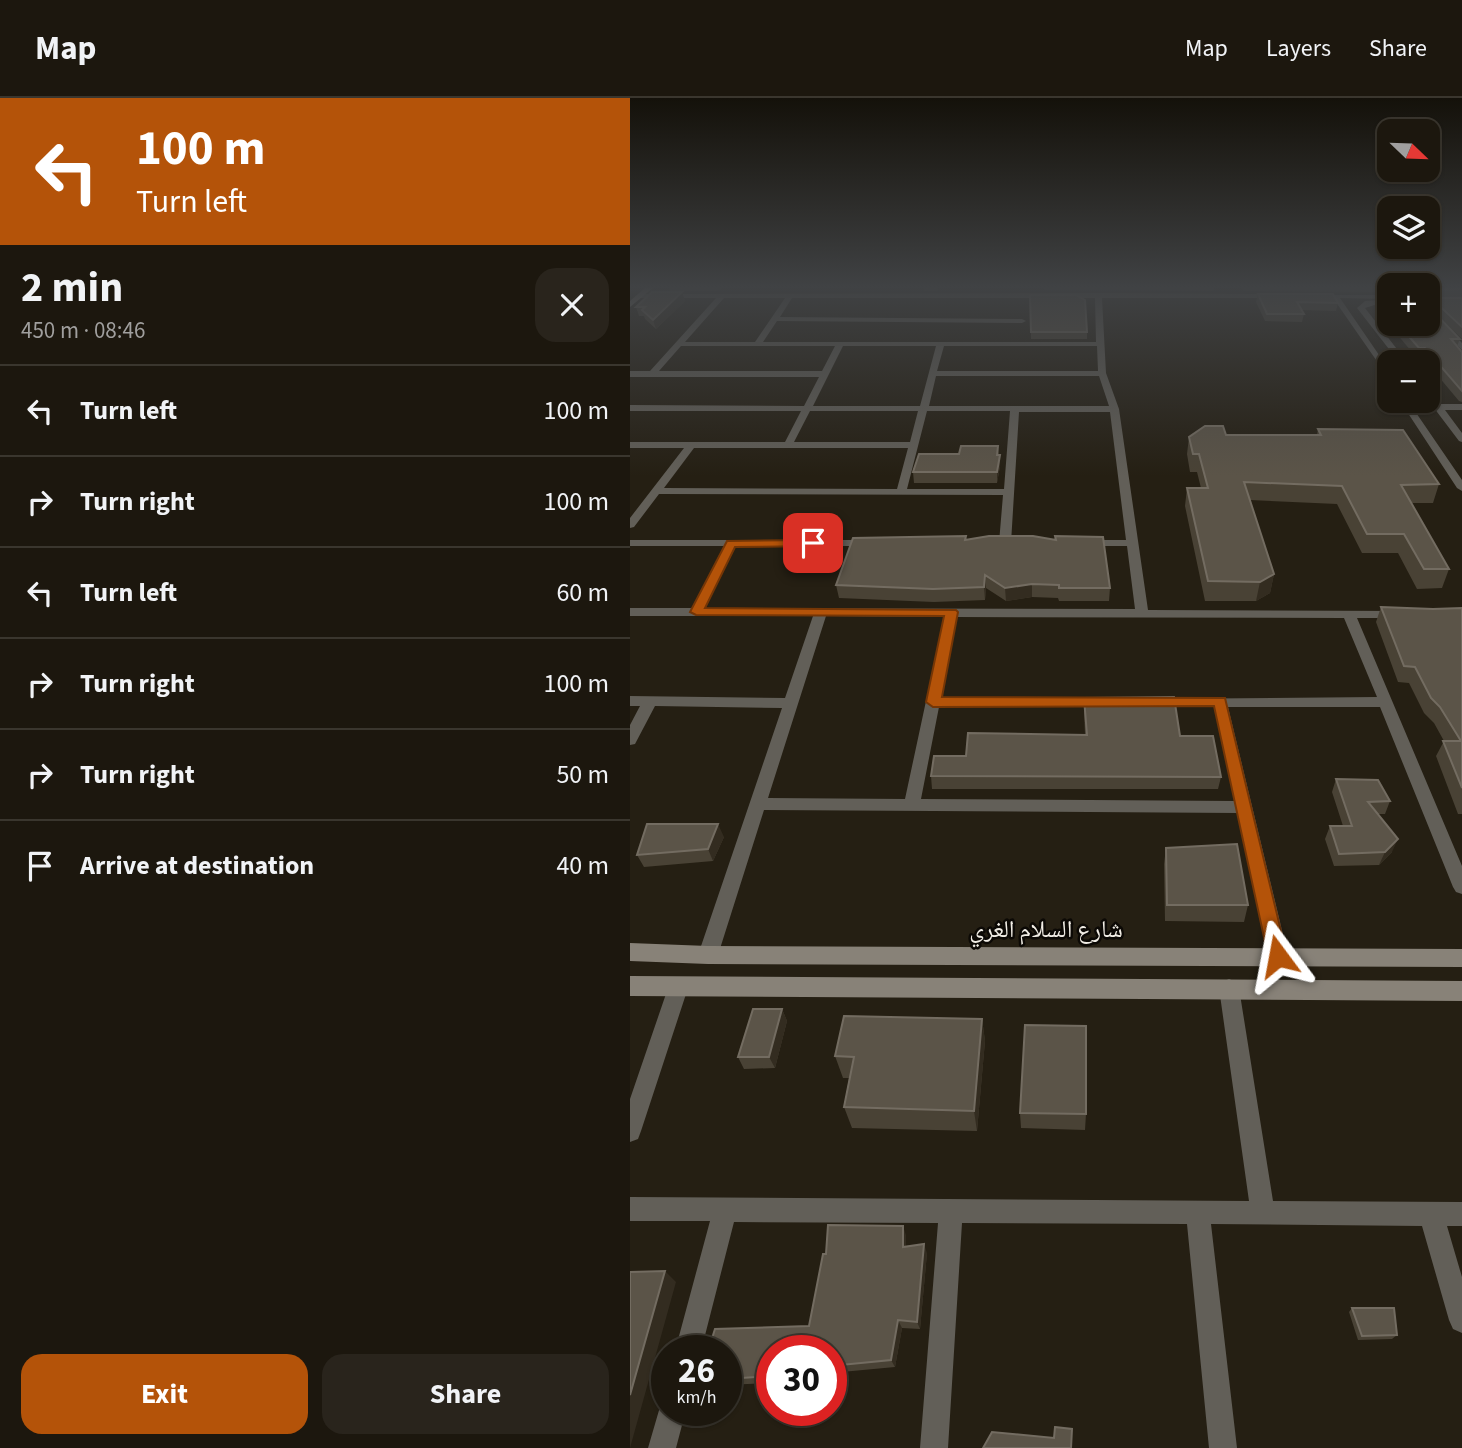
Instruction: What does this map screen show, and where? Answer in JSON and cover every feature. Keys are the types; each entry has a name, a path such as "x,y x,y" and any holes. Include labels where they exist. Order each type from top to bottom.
{"main road":[{"name":"شارع السلام الغري","path":"630,952 1462,958"},
{"path":"630,986 1462,991"}],"street":[{"path":"652,374 674,350"},
{"path":"788,445 837,350"},
{"path":"901,493 939,350"},
{"path":"1100,350 1102,373 1114,409 1142,613"},
{"path":"932,374 1102,373"},
{"path":"630,374 824,374"},
{"path":"1440,407 1462,407"},
{"path":"630,408 1114,409"},
{"path":"992,543 1012,543 1009,492 1015,409"},
{"path":"1440,410 1462,439"},
{"path":"1412,413 1462,488"},
{"path":"630,525 692,444"},
{"path":"630,445 914,445"},
{"path":"658,491 1009,492"},
{"path":"630,543 882,543"},
{"path":"1068,543 1132,543"},
{"path":"696,612 731,544"},
{"path":"630,612 1412,614"},
{"path":"708,954 821,612"},
{"path":"912,805 951,612"},
{"path":"1349,613 1462,887"},
{"path":"630,701 791,703"},
{"path":"630,740 650,701"},
{"path":"933,702 1386,702"},
{"path":"1220,702 1278,956"},
{"path":"757,804 1244,807"},
{"path":"630,1131 678,988"},
{"path":"1229,988 1263,1213"},
{"path":"630,1209 1462,1214"},
{"path":"692,1335 725,1209"},
{"path":"934,1448 951,1211"},
{"path":"1198,1213 1223,1448"},
{"path":"1431,1214 1462,1320"},
{"path":"662,1448 668,1426"}],"building":[{"path":"1440,350 1462,352 1462,391 1440,365"},
{"path":"1205,426 1223,426 1226,435 1321,435 1318,429 1403,430 1439,484 1401,485 1449,569 1424,569 1404,534 1367,534 1342,486 1244,482 1274,574 1260,582 1208,581 1187,488 1208,488 1199,454 1193,454 1189,437"},
{"path":"961,446 998,446 997,455 1000,455 997,472 913,472 919,454 959,454"},
{"path":"966,536 965,540 989,536 1033,536 1056,540 1055,536 1103,537 1110,588 1059,588 1059,585 1032,584 1005,588 985,575 984,587 933,589 836,585 853,538"},
{"path":"1381,607 1462,608 1462,788 1443,741 1461,741 1440,707 1431,698 1415,667 1404,666"},
{"path":"1174,697 1180,736 1213,736 1221,777 931,776 934,756 966,756 968,733 1087,735 1084,698"},
{"path":"1336,779 1378,780 1390,801 1368,802 1398,839 1385,852 1339,854 1330,826 1352,826"},
{"path":"647,824 718,824 708,849 637,855"},
{"path":"1237,844 1248,905 1167,905 1166,848"},
{"path":"753,1009 782,1009 769,1057 738,1057"},
{"path":"844,1016 982,1019 974,1111 844,1107 854,1057 835,1056"},
{"path":"1025,1025 1086,1026 1086,1114 1020,1113"},
{"path":"828,1225 903,1226 903,1247 924,1244 917,1322 898,1320 891,1360 847,1364 847,1335 756,1335 756,1377 742,1378 742,1335 713,1335 715,1329 809,1326 823,1254 826,1254"},
{"path":"665,1271 630,1395 630,1272"},
{"path":"1352,1308 1394,1308 1397,1335 1362,1336"},
{"path":"1055,1427 1072,1429 1071,1448 983,1448 992,1432 1054,1438"}],"route":[{"path":"813,543 731,544 696,612 951,612 933,702 1220,702 1278,956"}]}
